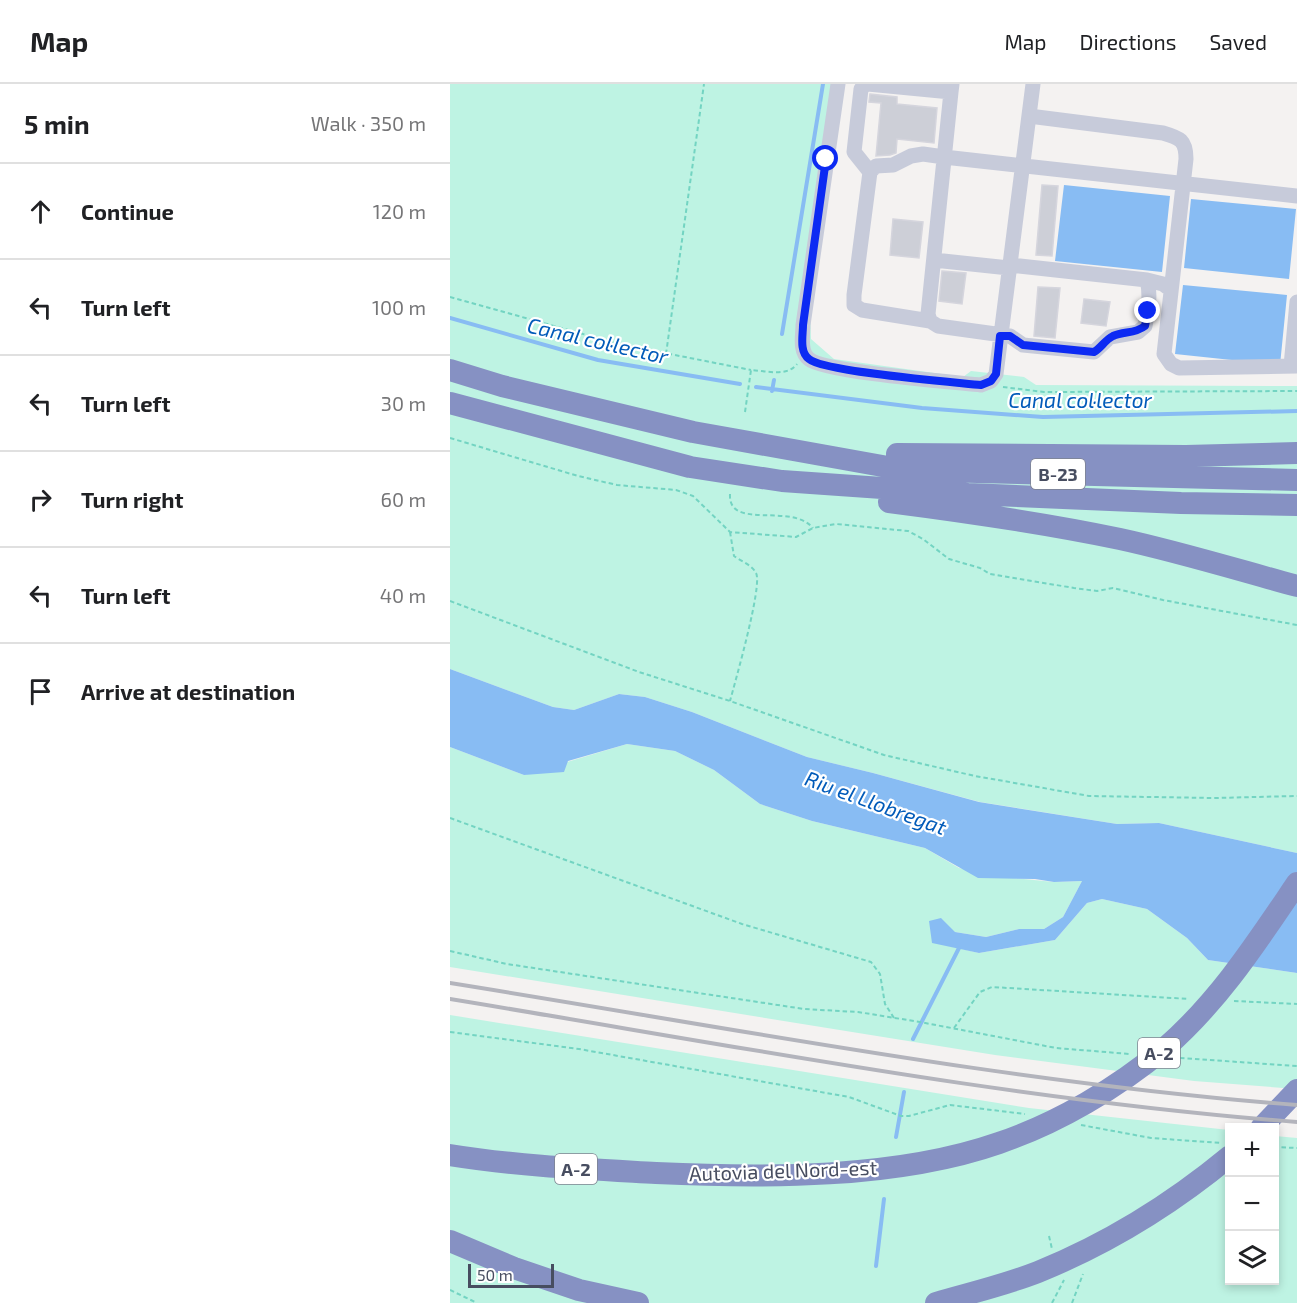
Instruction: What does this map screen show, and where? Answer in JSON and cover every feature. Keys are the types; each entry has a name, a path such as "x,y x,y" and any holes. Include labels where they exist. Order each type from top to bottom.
{"highway":[{"name":"B-23","path":"450,370 502,386 693,432 888,467 938,471 1297,480"},
{"name":"B-23","path":"450,404 690,466 782,481 969,494 1181,503 1297,505"},
{"path":"821,454 1186,456 1297,453"},
{"path":"782,481 843,497 971,513 1121,539 1218,563 1297,586"},
{"name":"Autovia del Nord-est","path":"450,1155 562,1168 729,1175 861,1171 965,1153 998,1143 1064,1115 1097,1096 1164,1049 1185,1030 1234,974 1297,883"},
{"path":"1266,1123 1297,1090"},
{"path":"936,1303 1036,1273 1096,1246 1156,1211 1195,1185 1225,1160"},
{"path":"450,1241 514,1268 579,1290 638,1303"}],"lane":[{"path":"838,84 803,325 804,354 809,360 818,364 843,369 981,385 991,381 996,374 1033,84"},
{"path":"870,172 854,152 861,88 867,84 951,88 928,314 930,321"},
{"path":"1029,116 1163,133 1178,137 1186,147 1184,183 1164,354 1171,364 1179,368 1294,366 1297,302"},
{"path":"1147,280 1148,311 1145,326 1138,332 1121,333 1110,337 1094,352 1023,345 1010,336 938,326 930,321 862,310 854,305 870,172 876,166 893,165 911,156 923,154 1297,196"},
{"path":"934,260 1147,280 1163,284 1171,290"}],"path":[{"path":"666,354 704,84"},
{"path":"450,297 619,345 751,372 792,370 804,354"},
{"path":"745,412 751,372"},
{"path":"991,381 1005,387 1044,392 1297,391"},
{"path":"450,438 578,476 617,485 676,490 693,496 730,532 734,556 750,567 758,578 756,597 730,701"},
{"path":"730,494 732,505 737,511 748,515 793,516 808,522 813,528"},
{"path":"730,532 796,537 813,528 836,524 908,531 950,559 980,568 990,574 1039,584 1097,591 1113,588 1297,625"},
{"path":"450,601 639,672 884,755 975,776 1089,795 1214,798 1297,796"},
{"path":"450,818 742,924 871,962 880,974 885,1004 894,1019"},
{"path":"450,951 519,966 804,1009 858,1012 1056,1048 1140,1055"},
{"path":"954,1028 980,992 992,987 1195,999"},
{"path":"1229,1001 1297,1004"},
{"path":"450,1032 579,1049 849,1097 900,1116 909,1116 950,1105 1034,1116"},
{"path":"1176,1058 1297,1066"},
{"path":"1081,1125 1151,1138 1225,1143"},
{"path":"1279,1147 1297,1148"},
{"path":"1072,1303 1083,1274"},
{"path":"450,1290 477,1303"}],"green space":[{"path":"450,84 845,84 810,310 811,339 834,359 963,377 971,371 1024,377 1036,385 1297,386 1297,853 1159,823 1117,824 980,802 807,757 692,712 645,697 619,694 574,710 553,707 450,669"},
{"path":"627,744 675,751 714,770 760,804 812,821 925,848 959,868 1013,878 1054,882 1082,881 1063,917 1044,929 1019,929 986,937 955,932 932,942 979,953 1055,940 1087,903 1102,899 1147,909 1187,938 1208,960 1297,973 1297,1089 1194,1081 995,1055 450,967 450,747 524,775"},
{"path":"450,1015 1029,1108 1225,1130 1225,1285 1279,1285 1279,1136 1297,1138 1297,1303 450,1303"}],"water":[{"path":"1064,185 1170,196 1162,272 1055,261"},
{"path":"1191,199 1296,209 1289,279 1184,268"},
{"path":"1183,285 1287,295 1280,365 1175,354"},
{"name":"Riu el Llobregat","path":"450,669 553,707 574,710 619,694 645,697 692,712 807,757 979,802 1117,824 1159,823 1297,853 1297,973 1208,960 1187,938 1147,909 1102,899 1087,903 1055,940 979,953 932,943 929,921 941,918 955,932 986,937 1019,929 1044,929 1063,917 1082,881 1054,882 1035,879 978,878 925,848 812,821 760,804 714,770 675,751 627,744 568,761 564,772 524,775 450,747"}],"building":[{"path":"870,94 897,97 897,104 937,108 934,143 897,139 896,153 876,156 881,103 869,102"},
{"path":"1042,185 1058,186 1052,256 1036,255"},
{"path":"893,219 923,222 919,258 890,255"},
{"path":"942,271 966,273 962,304 939,301"},
{"path":"1038,287 1060,288 1055,338 1034,336"},
{"path":"1084,299 1110,302 1106,326 1081,323"}],"waterway":[{"path":"782,334 823,84"},
{"name":"Canal col·lector","path":"450,318 598,360 740,384"},
{"name":"Canal col·lector","path":"772,391 774,380"},
{"name":"Canal col·lector","path":"756,387 922,408 1043,417 1297,411"},
{"path":"913,1039 959,948"},
{"path":"896,1137 904,1092"},
{"path":"876,1266 884,1199"}],"railway":[{"path":"450,983 978,1069 1190,1095 1297,1105"},
{"path":"450,999 978,1086 1190,1112 1297,1122"}],"route":[{"path":"826,159 803,325 802,346 809,360 843,369 981,385 991,381 996,374 1000,336 1010,336 1023,345 1094,352 1100,349 1110,337 1121,333 1138,332 1145,326 1148,311"}]}
